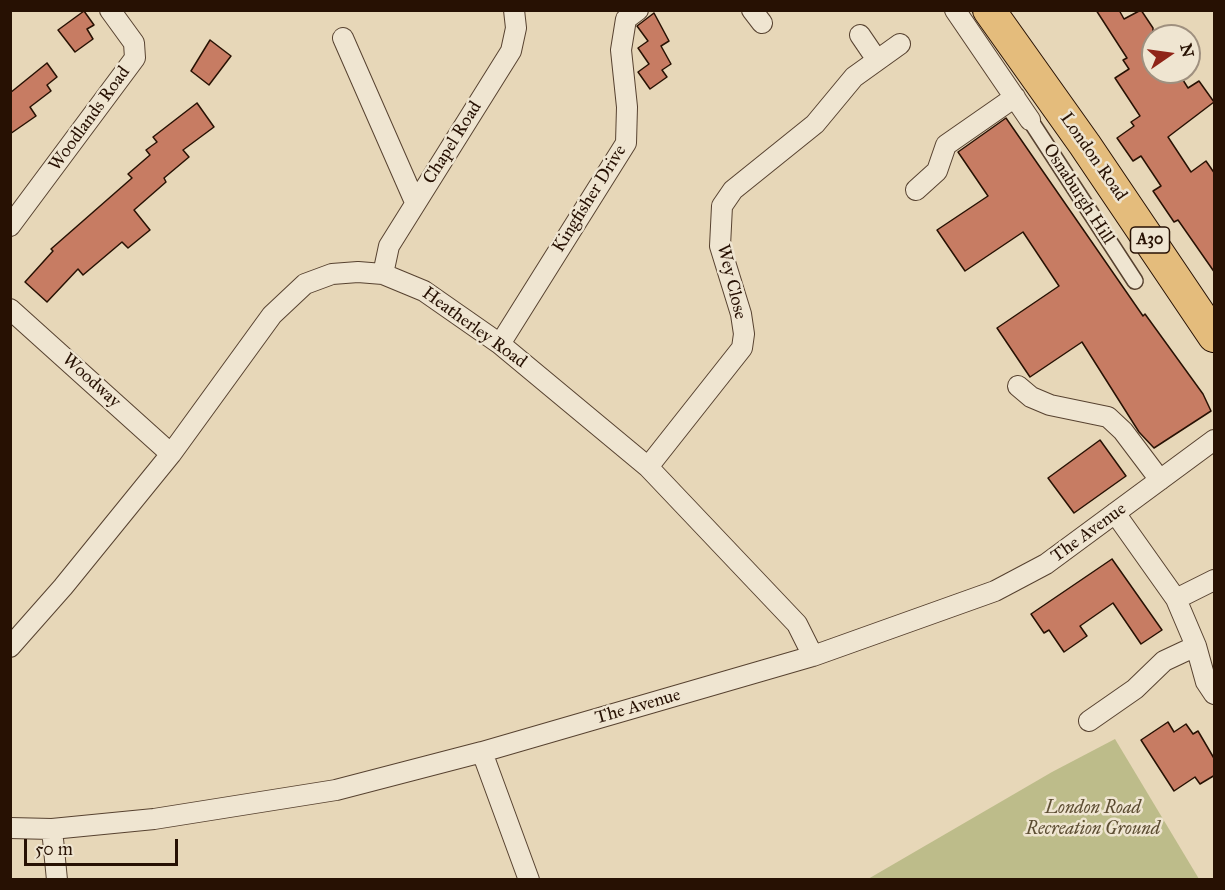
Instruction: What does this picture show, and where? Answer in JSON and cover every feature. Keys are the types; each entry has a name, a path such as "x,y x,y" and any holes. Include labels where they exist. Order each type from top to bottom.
{"main road":[{"name":"London Road","path":"989,10 1028,103 1215,336"}],"street":[{"name":"Woodlands Road","path":"10,226 135,58 134,43 110,10"},
{"name":"Chapel Road","path":"383,274 389,246 512,51 516,28 514,10"},
{"name":"Kingfisher Drive","path":"500,344 626,143 627,107 621,50 626,19 638,10"},
{"name":"Osnaburgh Hill","path":"955,10 1028,103 1135,281"},
{"path":"860,35 877,60"},
{"path":"343,38 415,202"},
{"name":"Wey Close","path":"648,467 742,348 744,334 741,314 720,246 722,206 733,190 815,124 854,77 900,44"},
{"path":"916,190 937,171 946,145 1028,103"},
{"name":"Heatherley Road","path":"10,647 171,454 254,338 292,295 305,284 332,274 383,274 424,291 500,344 648,467 797,624 813,656"},
{"name":"Woodway","path":"10,309 171,454"},
{"path":"1018,386 1031,397 1050,405 1108,417 1123,431 1160,480"},
{"name":"The Avenue","path":"10,828 52,829 154,819 336,790 482,752 813,656 995,591 1046,564 1215,441"},
{"path":"1115,513 1176,599 1196,646 1206,682 1215,694"},
{"path":"1176,599 1215,580"},
{"path":"1089,722 1135,689 1164,661 1196,646"},
{"path":"482,752 529,879"},
{"path":"52,829 57,879"}],"green space":[{"name":"London Road Recreation Ground","path":"1115,739 1199,879 868,879 1052,772"}],"building":[{"path":"1096,10 1119,10 1124,19 1141,10 1150,24 1141,24 1141,84 1186,84 1188,88 1194,84 1201,84 1214,102 1168,137 1191,172 1206,161 1215,174 1215,273 1178,220 1174,222 1153,191 1161,186 1141,156 1133,161 1117,138 1134,126 1131,122 1140,116 1115,78 1129,69 1123,60 1127,58"},
{"path":"84,11 94,25 87,29 93,39 75,52 58,30"},
{"path":"654,13 669,41 661,46 671,64 662,70 667,77 650,89 638,72 649,64 638,48 648,41 637,26"},
{"path":"210,40 231,56 209,85 191,71"},
{"path":"47,63 57,77 47,85 51,91 30,107 36,116 10,134 10,93"},
{"path":"197,103 214,127 183,150 189,157 164,178 166,182 134,210 150,230 128,248 122,242 83,275 78,269 47,302 25,282 53,251 51,249 132,178 128,174 150,155 146,150 157,142 153,137"},
{"path":"1006,118 1143,316 1145,314 1203,394 1211,411 1154,448 1139,432 1082,342 1030,377 997,328 1059,286 1023,232 965,271 937,230 988,196 958,152"},
{"path":"1100,440 1126,476 1074,513 1048,478"},
{"path":"1112,559 1162,630 1141,644 1113,603 1080,626 1087,636 1064,652 1049,630 1044,633 1031,614"},
{"path":"1168,722 1174,732 1186,724 1193,734 1198,731 1215,760 1215,775 1200,784 1195,777 1174,791 1141,740"}]}
